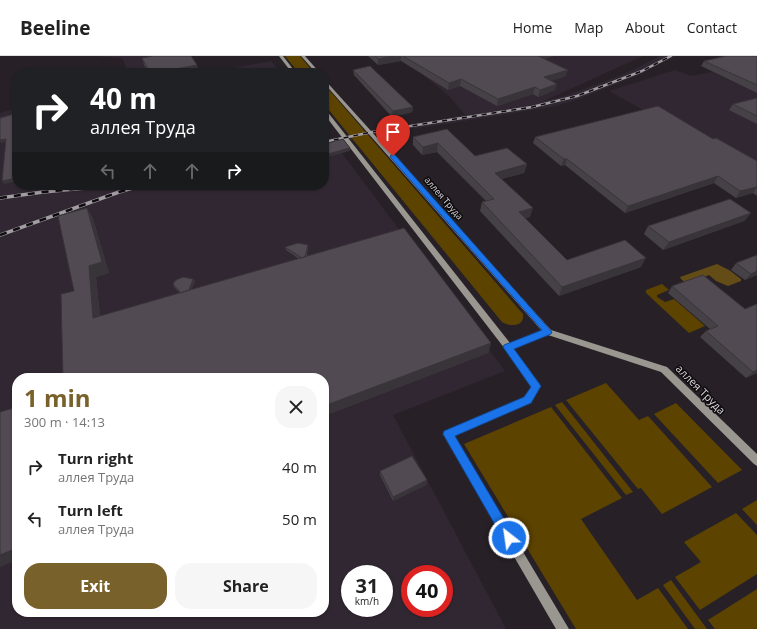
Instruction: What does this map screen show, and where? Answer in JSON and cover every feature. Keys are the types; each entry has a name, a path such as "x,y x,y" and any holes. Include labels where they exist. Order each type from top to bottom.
{"street":[{"path":"281,56 290,68"},
{"path":"303,56 314,68"},
{"name":"аллея Труда","path":"329,86 548,332 664,369 757,461"},
{"path":"329,117 508,347 536,386 528,400 448,434 563,629"},
{"path":"508,347 548,332"}],"shaded area":[{"path":"95,56 178,56 186,68 127,68 122,58"},
{"path":"285,56 300,56 310,68 295,68"},
{"path":"400,56 643,56 544,101 568,95 624,74 660,56 676,56 636,76 576,100 551,107 432,126 383,132 335,144 505,371 393,415 506,629 0,629 0,113 12,109 12,190 329,190 329,139 465,115 450,97"},
{"path":"271,61 277,68 233,68"},
{"path":"675,70 691,76 712,72 757,93 757,196 643,110 609,91"},
{"path":"329,90 523,314 522,321 519,324 509,325 502,322 329,110"},
{"path":"717,264 729,270 741,279 741,281 728,286 716,281 709,275 687,284 680,277"},
{"path":"662,284 669,290 657,295 657,297 665,302 674,299 705,326 689,333 646,293 646,290"},
{"path":"606,383 639,420 648,416 712,487 662,514 641,488 638,489 566,400"},
{"path":"562,402 633,492 626,495 555,405"},
{"path":"676,403 742,470 718,483 654,414"},
{"path":"551,407 622,498 581,519 637,600 658,588 688,629 576,629 464,444"},
{"path":"757,500 757,525 742,509"},
{"path":"736,513 757,535 757,574 700,610 675,577 701,562 684,542"},
{"path":"671,580 707,629 695,629 663,585"},
{"path":"757,589 757,629 715,629 708,620"}],"building":[{"path":"153,56 191,56 197,65 181,68 147,68 142,58"},
{"path":"375,56 393,56 378,59"},
{"path":"403,56 538,56 568,70 544,77 557,84 540,90 535,87 498,99 461,79 449,83"},
{"path":"726,56 757,56 757,85 704,61"},
{"path":"370,66 413,107 393,111 353,70"},
{"path":"757,98 757,116 733,104"},
{"path":"658,106 713,139 716,138 757,161 757,187 740,191 718,176 628,206 567,159 564,159 535,137"},
{"path":"12,115 12,179 2,181 6,139 0,140 0,118"},
{"path":"447,129 475,156 507,148 527,164 495,173 533,208 519,212 567,260 625,240 646,258 562,287 482,202 494,199 438,143 423,147 413,137"},
{"path":"343,139 350,148 329,154 329,143"},
{"path":"730,199 751,213 669,242 648,226"},
{"path":"87,208 102,262 89,266 93,318 404,228 491,343 329,404 329,373 63,373 61,294 74,291 58,216"},
{"path":"298,243 308,245 305,257 302,258 285,247"},
{"path":"757,255 757,271 751,274 736,263"},
{"path":"703,275 745,309 757,304 757,370 753,372 706,331 718,326 672,286"},
{"path":"183,277 193,279 189,290 181,293 173,284 176,280"},
{"path":"12,408 12,550 0,555 0,412"},
{"path":"412,456 427,480 393,497 380,471"}],"railway":[{"path":"329,141 372,132 532,107 577,96 642,71 671,56"},
{"path":"0,198 64,190"},
{"path":"0,235 126,190"}],"route":[{"path":"393,156 548,332 508,347 536,386 528,400 448,434 509,538"}]}
